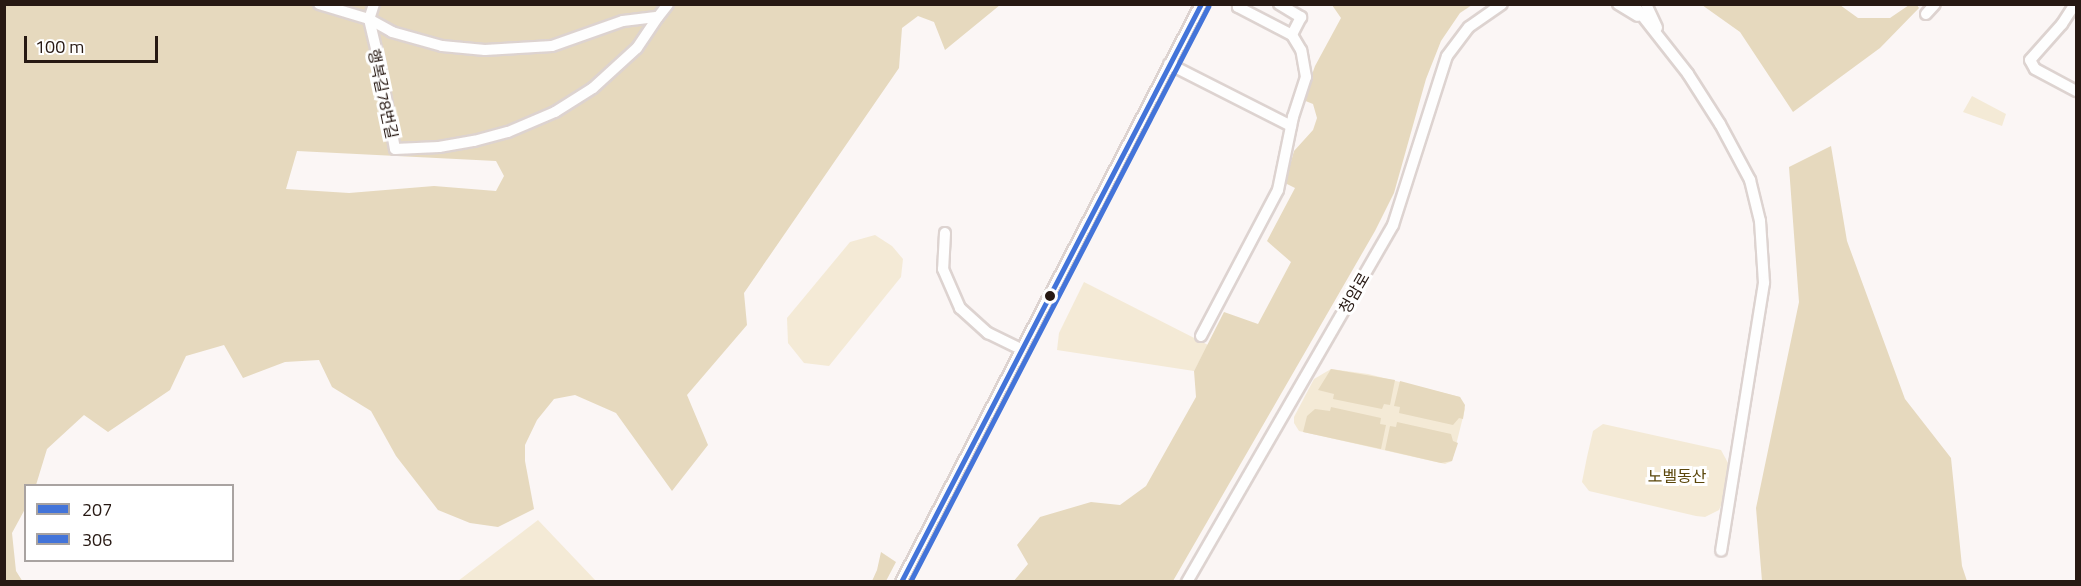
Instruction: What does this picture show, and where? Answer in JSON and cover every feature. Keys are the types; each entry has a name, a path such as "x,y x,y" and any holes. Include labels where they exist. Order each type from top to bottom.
{"street":[{"name":"행복길78번길","path":"319,4 369,19 392,32 442,46 485,50 552,46 623,21 658,16"},
{"path":"369,19 374,4"},
{"name":"행복길78번길","path":"369,19 395,149 439,147 508,132 555,112 593,88 637,48 668,4"},
{"path":"901,582 1201,4"},
{"path":"1201,336 1278,190 1291,126 1306,77 1300,50 1292,35 1238,7 1238,4"},
{"path":"1279,4 1300,17 1292,35"},
{"name":"청암로","path":"1187,582 1393,225 1447,56 1469,27 1502,4"},
{"path":"1618,4 1650,24"},
{"path":"1633,4 1694,84 1743,165 1755,199 1762,242 1764,283 1721,551"},
{"path":"1646,4 1661,40"},
{"path":"1926,14 1935,4"},
{"path":"2075,4 2062,24 2030,60 2031,65 2039,71 2076,91"},
{"path":"1169,64 1291,126"},
{"path":"945,232 943,269 960,308 988,333 1021,349"}],"green space":[{"path":"1972,96 2006,114 2002,126 1963,112"},
{"path":"875,235 892,246 903,259 901,277 829,366 804,363 788,343 787,318 850,242"},
{"path":"1084,282 1208,345 1194,371 1057,350 1059,333"},
{"path":"1331,369 1368,374 1460,397 1465,409 1452,461 1445,464 1299,431 1294,423 1294,417 1314,379"},
{"name":"노벨동산","path":"1603,424 1721,450 1728,463 1719,510 1705,517 1696,516 1589,491 1582,482 1587,457 1593,431"},
{"path":"538,520 596,581 458,581"}],"shaded area":[{"path":"4,5 1000,5 945,50 934,22 918,16 902,28 899,68 744,293 747,325 687,395 708,445 672,491 616,413 575,395 554,399 537,420 525,445 525,461 534,509 498,527 470,523 438,510 396,456 371,411 332,387 319,360 285,362 243,378 224,345 186,356 170,390 108,432 84,415 47,449 36,484 24,484 24,511 12,533 16,571 23,582 4,581","holes":["297,151 496,161 504,176 496,191 434,186 349,193 286,189"]},
{"path":"1332,5 1472,5 1460,13 1441,41 1426,79 1394,193 1375,231 1173,581 1013,582 1028,564 1017,545 1040,517 1091,502 1120,505 1146,486 1196,397 1194,371 1224,312 1258,324 1291,262 1267,241 1295,188 1285,183 1294,151 1313,130 1317,118 1313,104 1303,100 1315,66 1341,18"},
{"path":"1702,5 1840,5 1858,18 1890,18 1909,5 1917,5 1919,8 1880,48 1793,112 1740,32"},
{"path":"1831,146 1847,241 1905,399 1951,458 1962,566 1967,581 1762,581 1756,508 1799,302 1789,167"},
{"path":"1331,369 1395,380 1390,405 1384,404 1382,409 1333,399 1334,394 1318,390"},
{"path":"1400,381 1460,397 1465,405 1463,419 1459,418 1453,425 1399,413 1400,407 1394,406"},
{"path":"1331,407 1381,418 1380,424 1386,425 1381,449 1303,432 1307,416 1315,409 1330,411"},
{"path":"1397,422 1451,434 1453,441 1458,443 1452,461 1441,463 1385,450 1390,426 1396,427"},
{"path":"881,552 896,562 886,581 872,581 877,570"}],"transit line":[{"name":"207","path":"901,582 1201,4"},
{"name":"306","path":"910,582 1208,7"}]}
